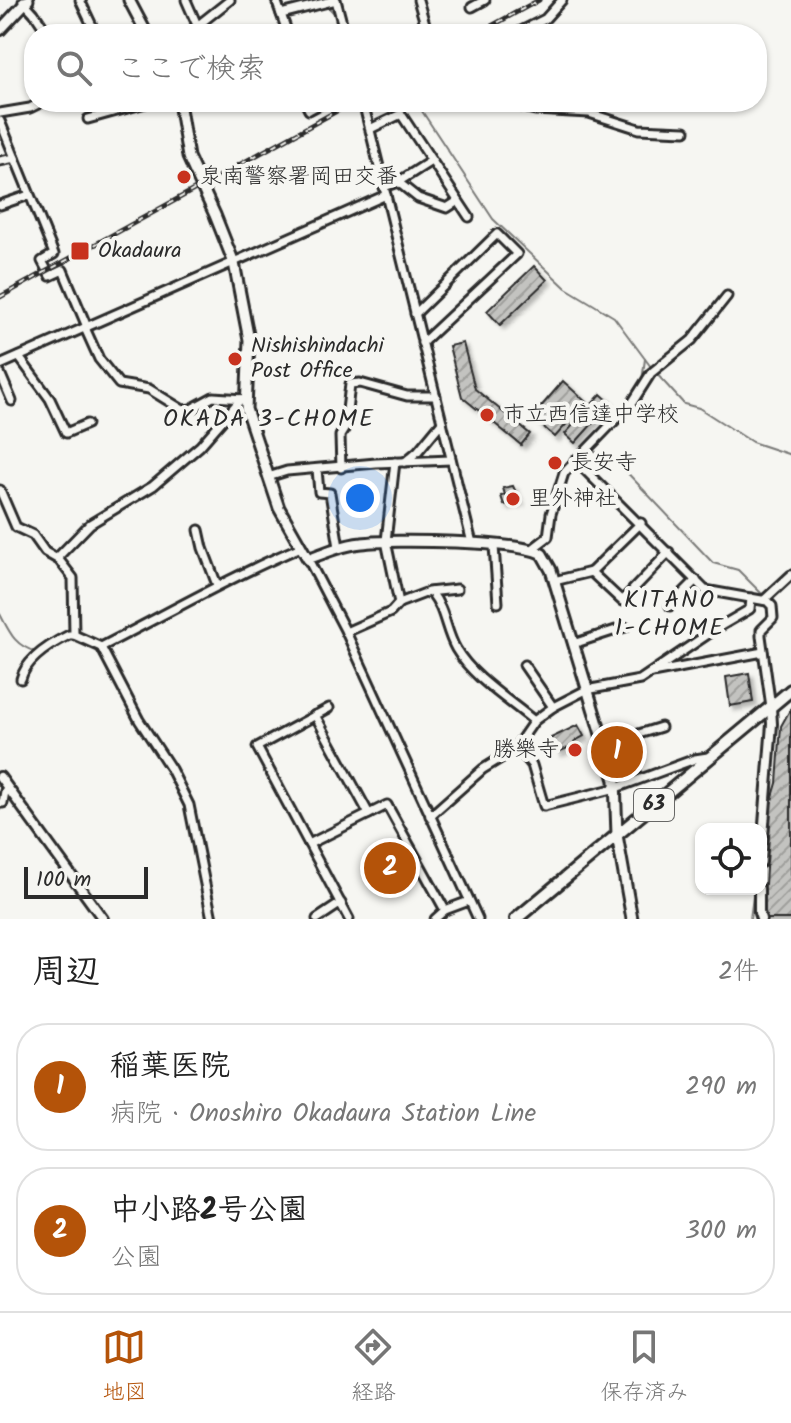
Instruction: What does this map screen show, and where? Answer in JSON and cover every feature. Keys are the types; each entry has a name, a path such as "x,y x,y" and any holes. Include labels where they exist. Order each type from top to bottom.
{"main road":[{"path":"129,0 142,24"},
{"path":"0,30 25,1"},
{"path":"180,112 185,150 234,263 249,340 243,399 279,508 308,559 339,547 386,541 472,543 531,550 546,559 616,788 617,835 632,919"},
{"name":"63","path":"516,919 791,690"}],"street":[{"path":"80,0 91,24"},
{"path":"186,0 192,24"},
{"path":"200,24 230,0"},
{"path":"276,0 284,24"},
{"path":"281,14 336,0 342,24"},
{"path":"418,0 425,24"},
{"path":"472,7 485,0"},
{"path":"535,24 545,19 562,0"},
{"path":"25,1 41,24"},
{"path":"0,113 24,109"},
{"path":"88,119 113,112"},
{"path":"367,112 472,543"},
{"path":"571,112 589,113 639,129 685,131"},
{"path":"370,129 401,114 469,217"},
{"path":"0,121 54,254 42,261 50,276 63,270 99,359 119,384 149,389 183,410 213,397 243,399"},
{"path":"0,161 15,158"},
{"path":"0,365 234,263 385,191 431,161"},
{"path":"398,182 418,198 447,208 458,201"},
{"path":"0,205 29,195"},
{"path":"415,314 497,234 517,254 422,343"},
{"path":"531,550 548,537 564,473 625,411 657,367 692,340 727,296"},
{"path":"19,357 50,399 66,433 87,424"},
{"path":"0,373 4,394 12,401"},
{"path":"341,468 340,436 345,428 350,384 360,383 407,396 436,396"},
{"path":"57,558 90,524 153,486 200,446 243,399"},
{"path":"405,462 442,422"},
{"path":"268,477 287,471 451,460"},
{"path":"575,460 705,590 764,600 772,606 773,618 761,630 772,724 764,823"},
{"path":"395,462 386,541 399,603"},
{"path":"317,469 319,492 330,493 339,547"},
{"path":"0,490 16,527 33,535 45,552 57,558 73,578 74,635"},
{"path":"554,581 591,572 641,523"},
{"path":"199,530 217,585"},
{"path":"494,546 498,603"},
{"path":"101,647 217,585 301,547"},
{"path":"591,572 622,601 669,552"},
{"path":"308,559 346,632 478,919"},
{"path":"764,600 791,575"},
{"path":"670,606 696,580"},
{"path":"346,632 391,612 399,603 431,592 457,589"},
{"path":"431,592 446,614 451,639 464,662 534,721"},
{"path":"430,816 483,769 517,747 534,721 553,707 586,690 640,680 750,609 751,598"},
{"path":"573,644 625,627"},
{"path":"21,679 34,659 57,641 74,635 101,647 189,805 212,919"},
{"path":"650,674 763,652"},
{"path":"524,665 553,707"},
{"path":"329,708 257,747 349,919"},
{"path":"315,715 369,814"},
{"path":"604,745 661,727"},
{"path":"517,747 532,765 544,806 616,788 695,759 711,757"},
{"path":"0,777 103,919"},
{"path":"0,803 3,803 8,789"},
{"path":"309,844 387,805 445,910"},
{"path":"759,895 761,919"},
{"path":"435,919 445,910 469,901"},
{"path":"317,919 341,903"}],"shaded area":[{"path":"399,851 409,872 378,883 372,865"}],"building":[{"path":"534,266 547,280 500,325 487,311"},
{"path":"463,343 475,389 530,434 521,445 462,397 449,346"},
{"path":"563,381 586,402 555,437 532,417"},
{"path":"601,394 611,403 575,443 565,434"},
{"path":"513,486 520,501 504,505 501,496 505,495 503,488"},
{"path":"749,673 753,702 730,706 726,677"},
{"path":"791,708 791,919 765,919 770,807 777,783 781,726"},
{"path":"578,725 584,736 573,746 558,752 551,738"}],"waterway":[{"path":"325,4 338,17"},
{"path":"423,112 493,219 566,288 614,317 651,367"},
{"path":"642,381 645,359"},
{"path":"655,372 684,404 699,408 752,442 791,455"},
{"path":"588,443 600,431"},
{"path":"590,449 619,464 713,563 738,570 764,596"},
{"path":"774,607 778,617 774,621"},
{"path":"0,614 18,642 36,652"},
{"path":"760,823 768,727"},
{"path":"750,919 753,895"}],"railway":[{"path":"495,24 539,0"},
{"path":"0,297 335,112"}],"place":[{"name":"泉南警察署岡田交番","path":"184,177"},
{"name":"Okadaura","path":"80,251"},
{"name":"Nishishindachi Post Office","path":"235,359"},
{"name":"市立西信達中学校","path":"487,415"},
{"name":"長安寺","path":"555,463"},
{"name":"里外神社","path":"513,499"},
{"name":"勝樂寺","path":"575,750"},
{"name":"稲葉医院","path":"617,752"},
{"name":"中小路2号公園","path":"390,868"}],"district":[{"name":"OKADA 3-CHOME","path":"269,419"},
{"name":"KITANO 1-CHOME","path":"670,614"}]}
